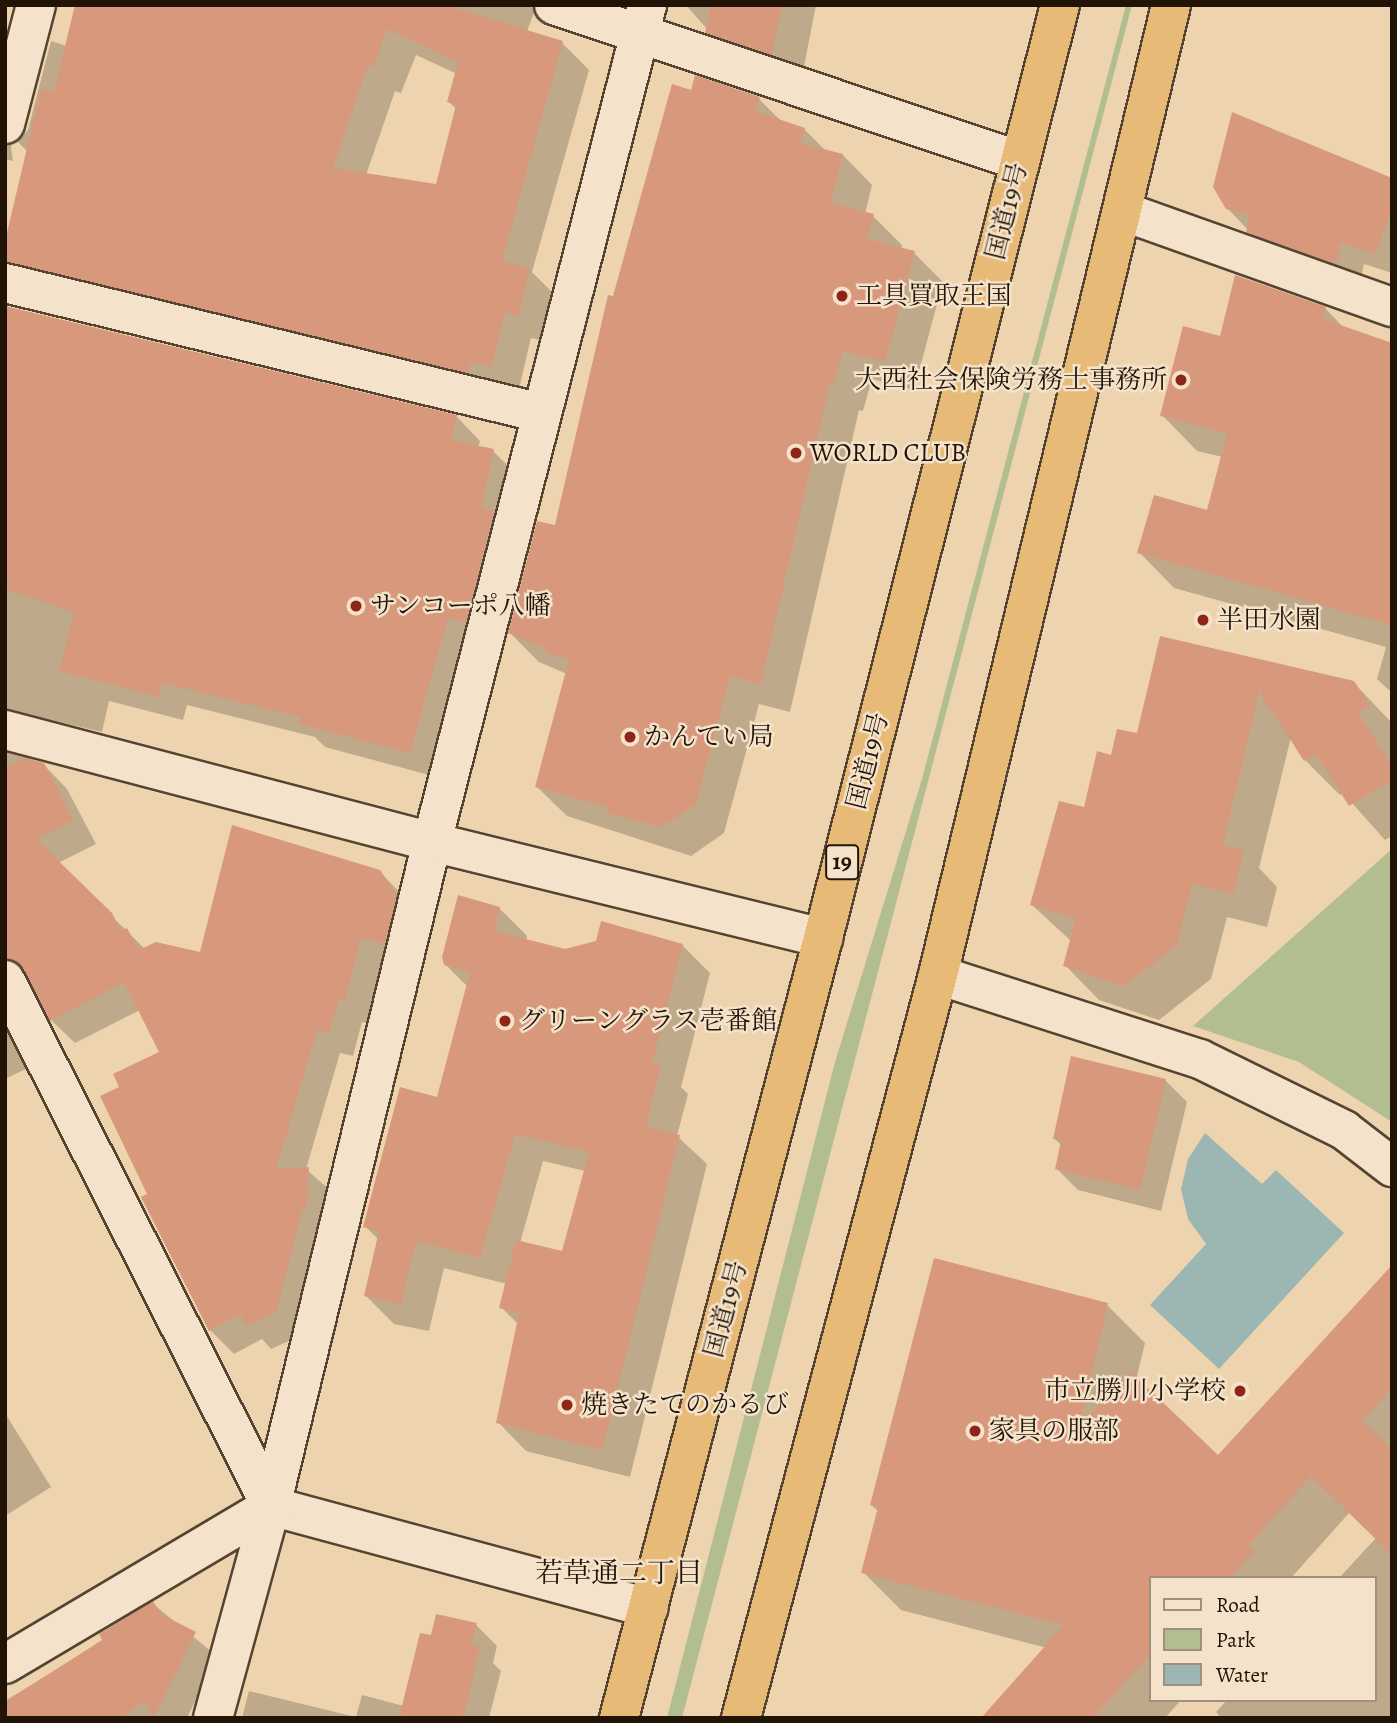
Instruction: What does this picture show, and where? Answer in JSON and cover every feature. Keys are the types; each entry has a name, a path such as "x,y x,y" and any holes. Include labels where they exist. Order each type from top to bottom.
{"highway":[{"name":"国道19号","path":"619,1718 823,938 1060,5"},
{"path":"741,1718 938,975 1171,5"}],"street":[{"path":"5,124 36,5"},
{"path":"554,5 643,21 1019,161"},
{"path":"213,1718 271,1506 432,842 643,21"},
{"path":"1122,211 1392,307"},
{"path":"5,282 541,413"},
{"path":"5,730 432,842 823,938"},
{"path":"938,975 1200,1059 1344,1130 1392,1167"},
{"path":"5,980 271,1506"},
{"path":"5,1664 271,1506 648,1608"}],"green space":[{"path":"1126,5 1132,5 682,1718 667,1718 835,1062 922,779"},
{"path":"1392,849 1392,1122 1299,1062 1193,1026"}],"water":[{"path":"1205,1133 1262,1184 1276,1170 1344,1233 1219,1369 1150,1305 1206,1244 1188,1219 1181,1189 1188,1159"}],"building":[{"path":"75,5 445,5 563,41 502,261 530,268 519,316 505,312 492,367 471,362 468,373 5,262 5,241 41,89 54,92","holes":["387,29 458,62 447,102 456,105 436,184 333,168 368,65 374,67"]},
{"path":"711,5 782,5 772,55 705,33"},
{"path":"695,75 760,97 755,111 805,128 800,143 843,154 831,203 874,214 867,239 915,251 885,362 843,351 834,383 830,382 761,684 730,676 696,804 661,827 606,813 608,807 535,787 569,659 545,653 546,648 508,633 537,521 555,525 608,295 613,296 672,84 691,90"},
{"path":"1232,112 1392,178 1392,209 1375,254 1341,242 1336,264 1246,232 1250,215 1226,209 1213,187"},
{"path":"1235,275 1326,307 1323,319 1392,343 1392,625 1137,553 1154,495 1207,510 1227,433 1160,416 1183,326 1220,336"},
{"path":"5,306 457,415 451,440 494,449 481,508 494,511 466,623 448,618 410,753 299,724 301,717 163,683 159,697 59,671 74,612 5,589"},
{"path":"1160,636 1354,681 1370,705 1358,713 1392,766 1392,780 1349,806 1316,754 1304,761 1259,691 1223,845 1244,850 1233,894 1192,884 1177,945 1124,986 1063,966 1076,918 1030,905 1059,801 1084,807 1097,751 1111,755 1117,729 1137,733"},
{"path":"25,758 44,763 73,820 36,839 112,913 121,931 127,928 139,950 156,942 200,952 232,825 380,870 397,895 385,944 361,938 345,1000 339,999 329,1033 317,1030 276,1169 309,1167 306,1212 302,1210 276,1312 246,1326 241,1314 209,1331 141,1197 147,1194 100,1096 119,1087 113,1074 159,1052 124,982 50,1021 24,970 5,958 5,768"},
{"path":"458,895 500,907 494,931 565,949 596,941 601,921 683,944 652,1063 661,1064 646,1126 680,1135 602,1450 496,1423 519,1313 499,1308 516,1240 562,1251 589,1152 515,1134 480,1258 416,1241 401,1304 364,1296 379,1231 363,1227 400,1087 437,1097 470,972 444,965 442,957"},
{"path":"1071,1056 1166,1079 1140,1190 1055,1169 1061,1141 1053,1139"},
{"path":"934,1258 1108,1303 1080,1425 1131,1372 1218,1455 1392,1265 1392,1388 1362,1421 1392,1449 1392,1555 1311,1476 1248,1546 1254,1552 1232,1576 1148,1576 1148,1657 1093,1718 981,1718 1064,1625 861,1573 878,1507 870,1505"},
{"path":"153,1601 161,1614 196,1632 154,1718 144,1702 121,1718 5,1718 5,1702 102,1640 99,1634"},
{"path":"436,1614 477,1623 471,1645 480,1647 463,1718 399,1718 420,1633 431,1635"}],"place":[{"name":"工具買取王国","path":"842,296"},
{"name":"大西社会保険労務士事務所","path":"1181,380"},
{"name":"WORLD CLUB","path":"796,453"},
{"name":"サンコーポ八幡","path":"356,606"},
{"name":"半田水園","path":"1203,620"},
{"name":"かんてい局","path":"630,737"},
{"name":"グリーングラス壱番館","path":"505,1021"},
{"name":"市立勝川小学校","path":"1240,1391"},
{"name":"焼きたてのかるび","path":"567,1405"},
{"name":"家具の服部","path":"975,1431"}],"district":[{"name":"若草通二丁目","path":"619,1573"}]}
